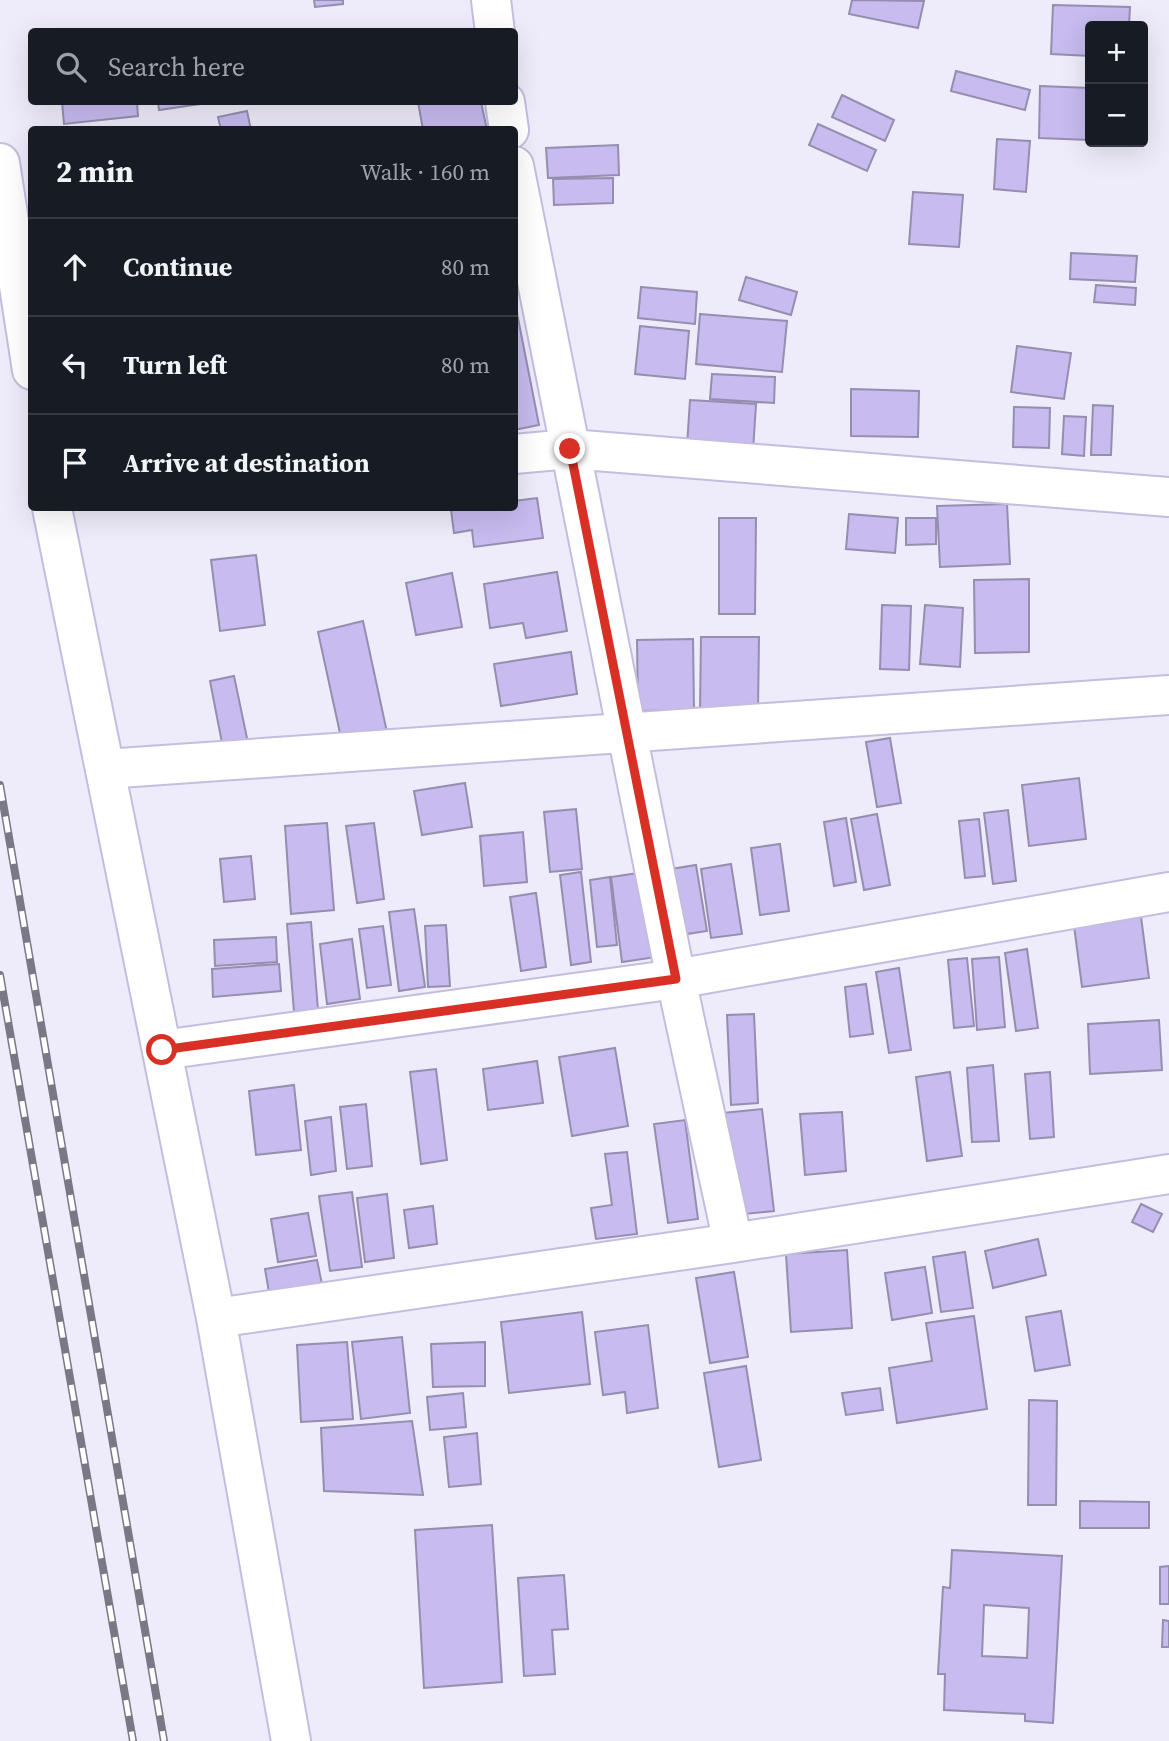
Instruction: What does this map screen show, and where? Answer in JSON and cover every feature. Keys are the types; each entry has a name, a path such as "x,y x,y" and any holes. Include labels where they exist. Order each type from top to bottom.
{"street":[{"path":"491,0 494,28"},
{"path":"505,105 508,126"},
{"path":"0,163 21,224 28,317"},
{"path":"518,186 676,979 733,1243"},
{"path":"518,454 570,449 1169,497"},
{"path":"53,511 216,1318 291,1741"},
{"path":"105,769 1169,695"},
{"path":"162,1050 676,979 1169,892"},
{"path":"216,1318 733,1243 1169,1174"}],"building":[{"path":"314,0 343,0 343,4 315,7"},
{"path":"852,0 924,1 918,28 849,14"},
{"path":"1053,5 1130,7 1129,21 1085,21 1085,56 1051,54"},
{"path":"956,71 1030,90 1025,110 951,91"},
{"path":"1040,86 1085,88 1085,140 1039,138"},
{"path":"842,95 894,120 885,141 832,117"},
{"path":"62,105 137,105 138,116 64,124"},
{"path":"158,105 193,105 159,110"},
{"path":"419,105 482,105 486,126 422,126"},
{"path":"247,111 250,126 220,126 218,117"},
{"path":"818,124 876,150 867,171 809,145"},
{"path":"997,139 1030,141 1026,192 994,189"},
{"path":"618,145 619,175 548,178 546,148"},
{"path":"613,178 613,203 554,205 553,179"},
{"path":"913,192 963,195 959,247 909,244"},
{"path":"1071,253 1137,256 1135,282 1070,279"},
{"path":"746,277 797,292 791,315 739,300"},
{"path":"1096,285 1136,288 1135,305 1094,302"},
{"path":"641,287 697,292 695,324 638,318"},
{"path":"700,314 787,321 782,372 696,364"},
{"path":"518,318 539,425 518,429"},
{"path":"640,326 689,331 685,379 635,374"},
{"path":"1017,346 1071,353 1064,399 1011,392"},
{"path":"712,374 775,377 774,403 710,399"},
{"path":"851,389 919,391 918,437 851,436"},
{"path":"690,400 756,404 753,451 687,446"},
{"path":"1093,405 1113,406 1111,455 1091,455"},
{"path":"1014,407 1050,408 1049,448 1013,447"},
{"path":"1064,416 1086,417 1084,456 1062,454"},
{"path":"537,498 543,538 474,547 472,530 454,533 451,511 518,511 518,500"},
{"path":"1007,504 1010,564 940,567 937,506"},
{"path":"849,514 898,518 895,553 846,549"},
{"path":"719,518 756,518 755,614 719,614"},
{"path":"906,518 936,518 936,544 906,545"},
{"path":"256,555 265,625 220,631 211,560"},
{"path":"557,572 567,631 526,638 523,623 490,628 484,584"},
{"path":"452,573 462,627 416,635 406,583"},
{"path":"1029,579 1029,652 975,653 974,580"},
{"path":"882,605 911,606 909,670 880,669"},
{"path":"925,605 963,608 960,667 920,664"},
{"path":"363,621 388,737 343,747 318,632"},
{"path":"701,637 759,637 758,710 700,710"},
{"path":"693,639 694,710 638,711 637,640"},
{"path":"571,652 577,694 501,706 494,664"},
{"path":"234,676 248,743 223,748 210,681"},
{"path":"890,738 901,803 877,807 866,742"},
{"path":"1079,778 1086,839 1029,846 1022,785"},
{"path":"465,783 472,827 422,835 414,791"},
{"path":"576,809 582,869 550,872 544,812"},
{"path":"1008,810 1016,881 993,884 984,813"},
{"path":"877,814 890,885 864,890 851,819"},
{"path":"846,818 856,882 834,886 824,822"},
{"path":"979,819 985,876 965,878 959,821"},
{"path":"327,823 334,910 291,914 285,826"},
{"path":"374,823 384,899 357,903 346,826"},
{"path":"523,832 527,882 484,886 480,836"},
{"path":"780,844 789,911 760,915 751,848"},
{"path":"251,856 255,899 224,902 220,859"},
{"path":"731,864 742,934 711,938 701,869"},
{"path":"696,865 707,931 674,936 664,870"},
{"path":"581,872 591,962 571,965 560,875"},
{"path":"645,872 656,957 622,962 611,877"},
{"path":"610,877 617,945 597,947 590,880"},
{"path":"536,893 546,967 521,971 510,897"},
{"path":"414,909 425,987 399,991 389,912"},
{"path":"1140,909 1149,978 1082,987 1073,918"},
{"path":"311,922 318,1010 294,1012 287,924"},
{"path":"446,925 450,986 428,987 425,926"},
{"path":"383,926 391,985 367,988 359,929"},
{"path":"276,937 277,962 215,966 214,940"},
{"path":"352,939 360,999 327,1004 320,944"},
{"path":"1027,949 1038,1028 1016,1031 1005,953"},
{"path":"999,957 1005,1027 977,1030 972,959"},
{"path":"967,958 974,1026 954,1028 948,960"},
{"path":"279,964 281,991 213,997 212,969"},
{"path":"899,968 911,1050 889,1053 876,972"},
{"path":"866,984 873,1034 850,1037 845,987"},
{"path":"754,1014 758,1103 731,1105 727,1015"},
{"path":"1159,1020 1162,1070 1090,1074 1088,1024"},
{"path":"615,1048 628,1126 572,1136 559,1057"},
{"path":"537,1061 543,1103 488,1110 483,1069"},
{"path":"993,1065 999,1141 972,1142 967,1068"},
{"path":"436,1069 447,1160 421,1164 410,1072"},
{"path":"950,1072 962,1156 927,1161 916,1077"},
{"path":"1050,1072 1054,1137 1030,1139 1025,1074"},
{"path":"294,1085 301,1150 256,1155 249,1091"},
{"path":"366,1104 372,1166 347,1169 340,1107"},
{"path":"762,1109 774,1211 715,1217 703,1115"},
{"path":"842,1112 846,1171 805,1175 800,1114"},
{"path":"331,1117 336,1171 311,1175 305,1121"},
{"path":"685,1120 698,1219 668,1223 654,1124"},
{"path":"627,1152 637,1234 596,1239 591,1208 612,1205 605,1154"},
{"path":"352,1192 362,1267 330,1271 319,1196"},
{"path":"387,1194 394,1258 365,1262 357,1198"},
{"path":"1141,1204 1162,1214 1153,1232 1132,1222"},
{"path":"433,1206 437,1244 409,1248 404,1210"},
{"path":"308,1213 316,1256 278,1262 271,1219"},
{"path":"1038,1239 1046,1275 993,1288 985,1251"},
{"path":"847,1250 852,1328 791,1332 786,1254"},
{"path":"965,1252 973,1308 941,1312 933,1257"},
{"path":"317,1260 324,1294 271,1304 265,1269"},
{"path":"925,1267 932,1313 892,1320 885,1273"},
{"path":"734,1272 748,1357 710,1363 696,1278"},
{"path":"1061,1311 1070,1365 1035,1371 1026,1317"},
{"path":"582,1312 590,1384 509,1393 501,1322"},
{"path":"974,1316 987,1409 897,1423 889,1368 932,1361 926,1323"},
{"path":"648,1325 658,1408 627,1413 625,1392 603,1395 595,1332"},
{"path":"402,1337 410,1413 361,1419 352,1342"},
{"path":"347,1342 353,1419 301,1422 297,1345"},
{"path":"485,1342 485,1386 433,1387 431,1344"},
{"path":"746,1366 761,1460 719,1467 704,1373"},
{"path":"880,1388 883,1410 846,1415 842,1393"},
{"path":"463,1393 466,1427 430,1430 427,1397"},
{"path":"1029,1400 1057,1401 1056,1505 1028,1505"},
{"path":"412,1421 423,1495 324,1491 321,1428"},
{"path":"477,1433 481,1484 449,1487 444,1437"},
{"path":"1080,1501 1149,1502 1149,1528 1080,1528"},
{"path":"492,1525 502,1682 424,1688 415,1530"},
{"path":"952,1550 1062,1556 1053,1723 1025,1721 1025,1714 944,1710 945,1674 938,1674 943,1587 950,1588","holes":["984,1605 1029,1608 1027,1658 982,1656"]},
{"path":"1169,1566 1169,1604 1160,1604 1160,1567"},
{"path":"564,1575 568,1629 552,1630 555,1674 524,1676 518,1578"},
{"path":"1163,1620 1169,1621 1169,1647 1162,1647"}],"railway":[{"path":"0,785 164,1741"},
{"path":"0,975 133,1741"}],"route":[{"path":"162,1050 676,979 570,449"}]}
